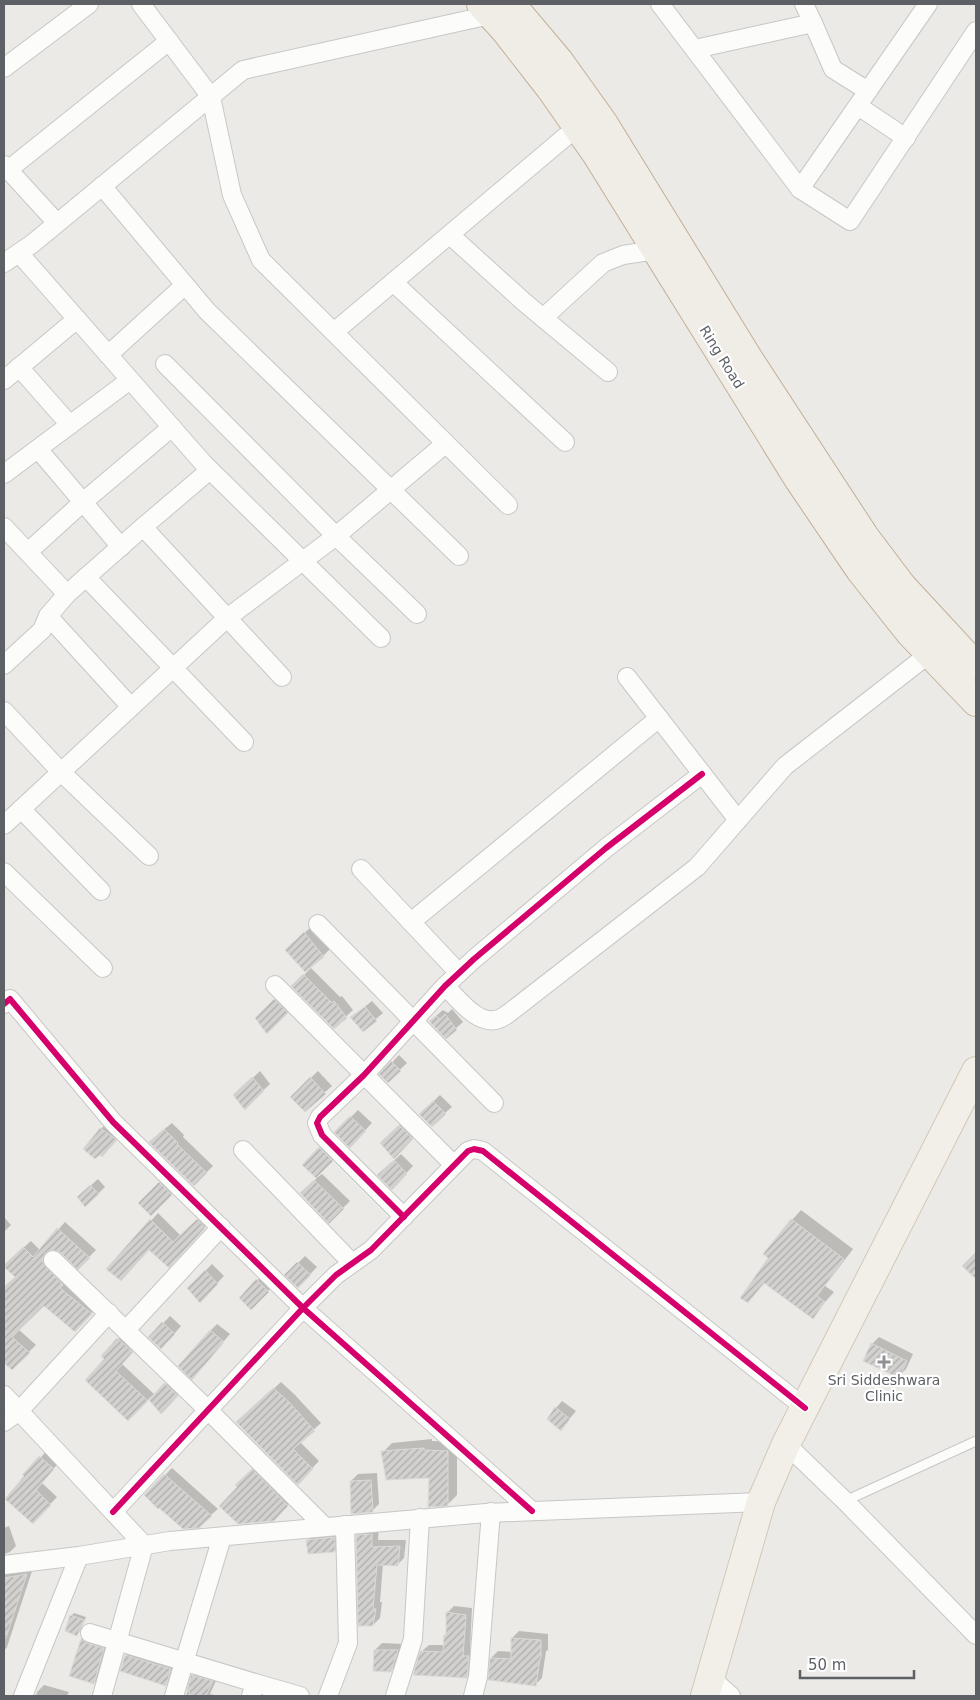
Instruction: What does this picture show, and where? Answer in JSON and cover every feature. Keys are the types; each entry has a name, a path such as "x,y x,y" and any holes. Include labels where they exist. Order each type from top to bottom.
{"highway":[{"name":"Ring Road","path":"494,7 597,155 799,480 860,570 910,633 976,702"},
{"name":"Ring Road","path":"494,7 559,61 604,124 750,361 865,537 902,586 976,666"}],"main road":[{"path":"708,1687 761,1502 786,1444 976,1071"}],"street":[{"path":"4,68 89,4"},
{"path":"141,4 211,97 232,195 261,260 508,505"},
{"path":"660,4 800,189 850,221 976,31"},
{"path":"804,4 833,69 868,90"},
{"path":"800,189 928,4"},
{"path":"4,263 32,244 243,70 494,7"},
{"path":"695,49 813,23"},
{"path":"57,222 6,168 169,41"},
{"path":"858,106 906,138"},
{"path":"334,332 578,127"},
{"path":"102,186 207,311 459,556"},
{"path":"450,235 543,318 608,372"},
{"path":"543,318 603,263 623,255 656,250"},
{"path":"19,253 210,470 381,638"},
{"path":"393,282 565,442"},
{"path":"108,355 185,285"},
{"path":"4,380 77,319"},
{"path":"165,364 336,536 417,614"},
{"path":"19,367 70,425"},
{"path":"4,474 130,380"},
{"path":"28,552 82,502 172,427"},
{"path":"4,825 227,618 336,536 445,444"},
{"path":"38,449 120,547"},
{"path":"4,665 42,630 48,616 67,594 210,470"},
{"path":"4,526 67,594"},
{"path":"143,527 282,677"},
{"path":"86,577 244,742"},
{"path":"48,616 131,707"},
{"path":"445,986 476,1016 489,1020 498,1020 509,1013 697,867 785,766 929,654"},
{"path":"627,677 738,820"},
{"path":"4,711 61,772 149,856"},
{"path":"411,922 659,718"},
{"path":"404,1217 319,1130 317,1123 320,1117 364,1075 459,973 606,848 702,774"},
{"path":"20,809 101,891"},
{"path":"361,870 459,973"},
{"path":"4,872 103,968"},
{"path":"318,924 412,1022 494,1102"},
{"path":"275,985 454,1166"},
{"path":"4,1004 10,999 113,1122 303,1308 532,1511"},
{"path":"113,1512 303,1308 336,1275 371,1250 468,1151 474,1149 483,1151 805,1408"},
{"path":"243,1150 352,1263"},
{"path":"126,1330 221,1227"},
{"path":"53,1260 208,1410 325,1527"},
{"path":"4,1422 19,1411 109,1313"},
{"path":"4,1395 144,1545"},
{"path":"786,1444 845,1501 976,1635"},
{"path":"4,1565 222,1536 492,1512 761,1502"},
{"path":"473,1696 478,1677 492,1512"},
{"path":"395,1696 413,1639 420,1518"},
{"path":"328,1696 348,1643 345,1525"},
{"path":"174,1696 222,1536"},
{"path":"102,1696 144,1545"},
{"path":"22,1696 78,1556"},
{"path":"90,1633 185,1661 253,1689 300,1696"},
{"path":"708,1687 731,1696"}],"lane":[{"path":"845,1501 974,1445"}],"building":[{"path":"304,932 324,957 305,972 285,950"},
{"path":"303,974 332,1003 334,1001 347,1018 334,1029 291,986"},
{"path":"274,999 288,1013 267,1034 255,1018"},
{"path":"365,1007 377,1021 363,1032 350,1017"},
{"path":"445,1014 457,1030 446,1039 429,1021 436,1016 440,1019"},
{"path":"391,1061 401,1071 388,1083 379,1074"},
{"path":"252,1077 264,1091 245,1110 233,1095"},
{"path":"310,1077 326,1094 305,1112 290,1097"},
{"path":"433,1101 446,1114 432,1127 419,1114"},
{"path":"350,1116 366,1131 350,1148 334,1132"},
{"path":"399,1125 413,1139 394,1159 380,1143"},
{"path":"100,1128 117,1140 102,1157 100,1155 95,1159 83,1149"},
{"path":"164,1129 207,1173 194,1186 149,1142"},
{"path":"319,1147 333,1161 316,1178 302,1165"},
{"path":"394,1160 407,1174 392,1190 377,1175"},
{"path":"314,1180 344,1209 329,1224 300,1193"},
{"path":"159,1182 172,1195 151,1216 138,1203"},
{"path":"90,1185 99,1194 85,1207 77,1197"},
{"path":"150,1219 173,1242 197,1219 205,1228 169,1268 149,1250 121,1281 106,1269"},
{"path":"791,1219 844,1259 817,1296 825,1302 813,1319 764,1283 748,1303 740,1298 768,1258 763,1254"},
{"path":"57,1228 90,1258 78,1270 60,1252 51,1250 45,1253 43,1263 63,1285 60,1288 92,1314 75,1332 44,1306 12,1337 30,1353 12,1370 4,1363 4,1287 15,1277 4,1265 23,1247 33,1257"},
{"path":"976,1252 976,1279 962,1266"},
{"path":"297,1262 311,1275 298,1288 284,1275"},
{"path":"205,1270 218,1284 200,1303 187,1288"},
{"path":"256,1279 269,1292 251,1310 239,1298"},
{"path":"162,1322 175,1334 161,1349 148,1337"},
{"path":"210,1330 224,1342 192,1380 178,1366"},
{"path":"117,1338 133,1352 116,1371 148,1401 128,1421 85,1380 104,1359 101,1356"},
{"path":"871,1343 907,1361 899,1378 863,1361"},
{"path":"164,1383 178,1396 161,1414 149,1400"},
{"path":"273,1388 288,1401 315,1431 293,1449 313,1469 298,1485 236,1422"},
{"path":"555,1407 570,1419 561,1431 547,1419"},
{"path":"424,1448 424,1450 448,1451 448,1506 428,1507 429,1478 386,1480 381,1451"},
{"path":"39,1456 54,1469 36,1490 51,1505 33,1524 5,1499 24,1476 22,1475"},
{"path":"252,1469 288,1506 274,1521 238,1524 219,1506 237,1487 235,1485"},
{"path":"164,1474 212,1516 199,1528 183,1529 144,1495"},
{"path":"371,1480 373,1512 351,1514 350,1481"},
{"path":"372,1534 372,1547 400,1546 398,1566 377,1565 373,1609 376,1609 373,1626 358,1626 356,1535"},
{"path":"335,1537 335,1552 308,1554 306,1540"},
{"path":"27,1574 6,1638 4,1638 4,1578"},
{"path":"446,1612 466,1615 463,1656 469,1656 467,1678 413,1675 420,1651 443,1652 444,1635 446,1635"},
{"path":"70,1615 84,1620 77,1636 65,1631"},
{"path":"511,1638 541,1640 541,1658 536,1686 488,1680 490,1658 511,1659"},
{"path":"81,1639 87,1643 104,1648 94,1684 69,1676"},
{"path":"374,1650 398,1650 391,1672 373,1671"},
{"path":"125,1655 171,1669 166,1686 120,1671"},
{"path":"191,1675 213,1681 206,1696 188,1696 190,1692 187,1691"}],"cycle path":[{"path":"404,1217 322,1135 317,1123 320,1117 364,1075 445,986 474,959 606,848 702,774"},
{"path":"4,1004 10,999 113,1122 303,1308 113,1512"},
{"path":"532,1511 303,1308 336,1275 371,1250 468,1151 474,1149 483,1151 805,1408"}],"place":[{"name":"Sri Siddeshwara Clinic","path":"884,1362"}]}
